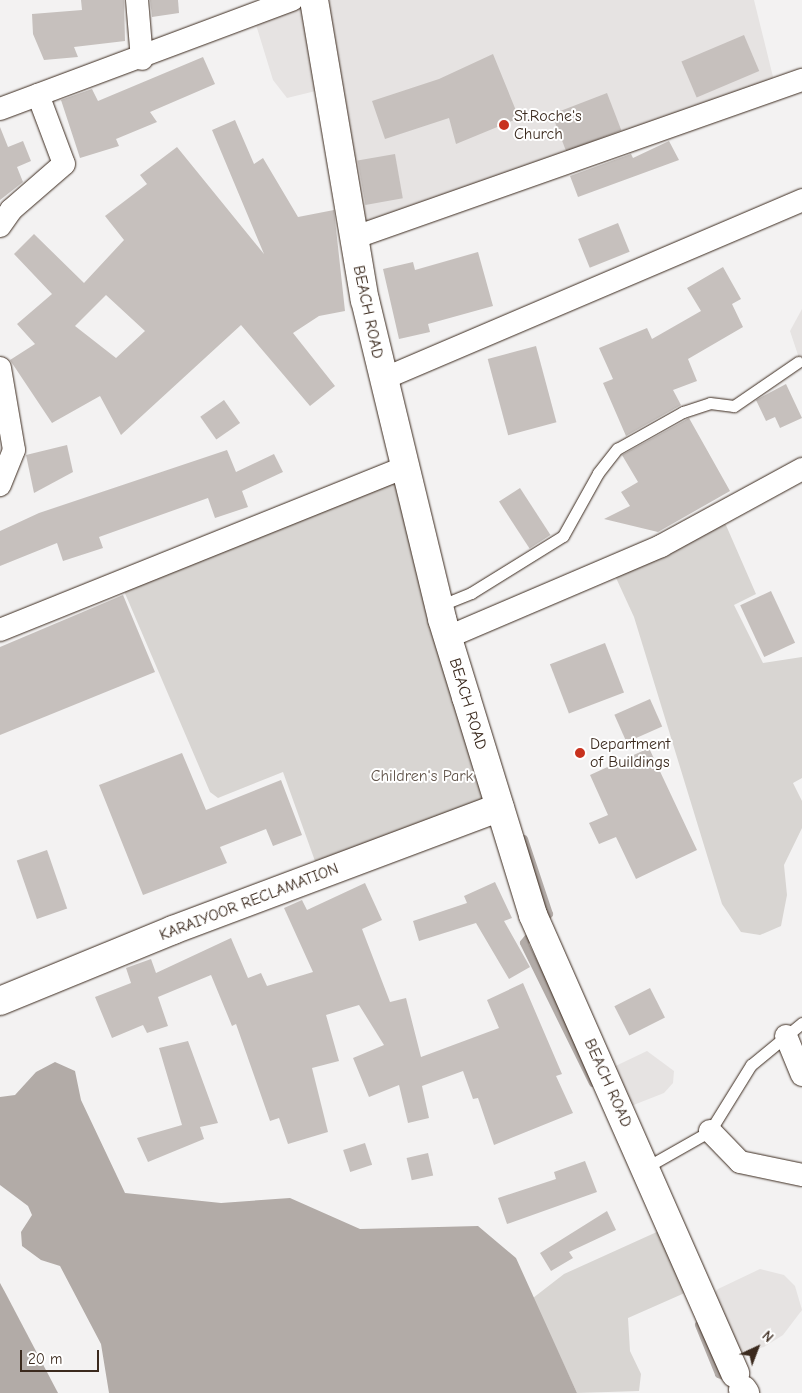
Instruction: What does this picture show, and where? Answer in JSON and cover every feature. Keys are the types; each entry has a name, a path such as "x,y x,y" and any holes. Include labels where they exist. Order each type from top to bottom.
{"main road":[{"name":"BEACH ROAD","path":"314,0 353,238 383,379 439,606 533,915 741,1385"},
{"name":"KARAIYOOR RECLAMATION","path":"0,1001 173,930 500,807"}],"street":[{"path":"137,0 142,58"},
{"path":"0,109 142,58 292,0"},
{"path":"353,238 802,80"},
{"path":"0,226 11,210 64,164 38,95"},
{"path":"383,379 802,200"},
{"path":"0,368 14,450 0,485"},
{"path":"0,630 406,467"},
{"path":"448,637 661,546 802,469"},
{"path":"794,1029 802,1075"},
{"path":"710,1131 740,1162 802,1175"}],"lane":[{"path":"439,606 472,593 563,536 598,473 617,449 683,412 710,403 734,406 798,362"},
{"path":"646,1168 710,1131 751,1065 794,1029"}],"shaded area":[{"name":"St.Roche's Church","path":"292,0 754,0 776,89 353,238 328,88 287,98 273,80 253,15"},
{"path":"802,309 802,367 790,331"},
{"path":"647,1051 674,1071 673,1083 664,1093 631,1106 603,1072"},
{"path":"55,1062 75,1071 81,1100 125,1193 221,1203 290,1198 360,1229 478,1226 516,1258 577,1393 109,1393 101,1344 60,1266 41,1260 22,1246 21,1232 32,1215 28,1206 0,1185 0,1097 15,1095 36,1072"},
{"path":"760,1269 784,1275 795,1286 802,1310 783,1335 764,1347 728,1356 706,1301 718,1289"},
{"path":"0,1283 6,1294 58,1393 0,1393"}],"green space":[{"name":"Children's Park","path":"406,467 500,807 320,875 283,772 218,798 210,792 124,591"},
{"path":"722,516 756,594 734,605 763,663 802,657 802,778 793,783 802,801 802,828 784,865 787,895 781,926 760,935 741,932 722,904 634,617 611,567"},
{"path":"670,1226 696,1288 628,1318 630,1351 641,1374 639,1391 577,1393 533,1298 564,1274"}],"building":[{"path":"81,0 124,0 125,41 74,47 78,57 44,60 33,34 32,14 82,10"},
{"path":"150,0 178,0 179,13 152,17"},
{"path":"744,35 759,71 697,97 681,62"},
{"path":"493,54 519,118 456,144 449,118 385,139 372,101 439,79"},
{"path":"203,57 215,84 150,112 157,122 116,139 119,146 80,158 61,100 92,89 98,101"},
{"path":"607,93 621,130 566,151 552,114"},
{"path":"235,120 254,164 263,158 298,217 334,210 345,311 319,316 293,333 335,386 310,406 241,325 121,435 100,396 52,423 10,360 35,344 17,324 52,294 14,254 34,234 84,283 124,240 105,216 147,184 140,175 177,147 264,254 212,130","holes":["106,295 145,331 116,358 75,326"]},
{"path":"0,127 8,147 23,141 31,161 17,167 23,182 0,200"},
{"path":"669,141 679,160 578,197 570,176 631,154 633,158"},
{"path":"395,154 403,198 365,205 358,161"},
{"path":"618,223 630,252 590,268 578,239"},
{"path":"478,252 493,306 428,324 430,332 399,339 383,269 413,262 415,270"},
{"path":"723,267 741,299 732,304 743,327 688,359 697,381 673,390 681,405 626,436 603,383 613,379 599,348 647,328 652,339 701,311 687,288"},
{"path":"536,346 556,422 508,435 488,359"},
{"path":"786,384 802,418 780,428 775,417 766,421 756,400"},
{"path":"224,400 240,423 216,440 200,417"},
{"path":"689,418 730,491 658,532 604,519 630,506 621,492 638,482 622,455"},
{"path":"67,445 73,472 34,493 26,455"},
{"path":"227,450 236,472 274,454 283,472 242,491 248,507 215,518 208,498 99,537 103,548 63,561 57,543 0,566 0,531 39,513"},
{"path":"520,488 550,535 530,549 499,502"},
{"path":"771,591 795,643 764,657 740,605"},
{"path":"123,595 155,672 0,735 0,647"},
{"path":"605,643 624,692 569,714 550,664"},
{"path":"650,699 662,726 627,742 614,715"},
{"path":"649,748 697,850 636,879 616,837 599,844 589,823 608,815 590,775"},
{"path":"182,753 206,810 281,780 302,835 273,846 266,829 220,847 227,863 143,895 99,785"},
{"path":"47,850 67,909 37,919 17,860"},
{"path":"495,882 512,918 504,921 530,967 509,979 476,923 419,941 413,921 467,903 464,896"},
{"path":"365,883 382,920 362,929 390,1002 406,998 421,1057 499,1028 487,1000 523,983 562,1074 556,1076 573,1113 494,1145 478,1098 473,1099 463,1071 422,1086 429,1118 408,1123 399,1085 369,1097 353,1058 384,1045 359,1005 326,1015 339,1061 312,1068 328,1132 288,1144 279,1118 270,1121 236,1024 232,1026 211,975 158,997 168,1026 147,1033 143,1025 112,1038 95,997 131,983 126,968 151,959 156,973 231,938 248,978 261,973 267,986 313,972 284,908 302,900 307,910"},
{"path":"650,988 665,1017 629,1036 614,1006"},
{"path":"188,1041 218,1123 200,1127 204,1139 148,1162 137,1138 182,1125 159,1048"},
{"path":"365,1143 372,1165 350,1172 343,1150"},
{"path":"428,1153 433,1175 412,1180 407,1158"},
{"path":"585,1161 597,1192 507,1224 498,1198 556,1179 554,1172"},
{"path":"607,1211 616,1230 569,1252 573,1258 551,1271 540,1253"}],"waterway":[{"path":"524,839 549,914 542,921"},
{"path":"533,932 524,943 593,1083"},
{"path":"699,1325 719,1374 731,1379"}],"place":[{"name":"St.Roche's Church","path":"504,125"},
{"name":"Department of Buildings","path":"580,753"}]}
